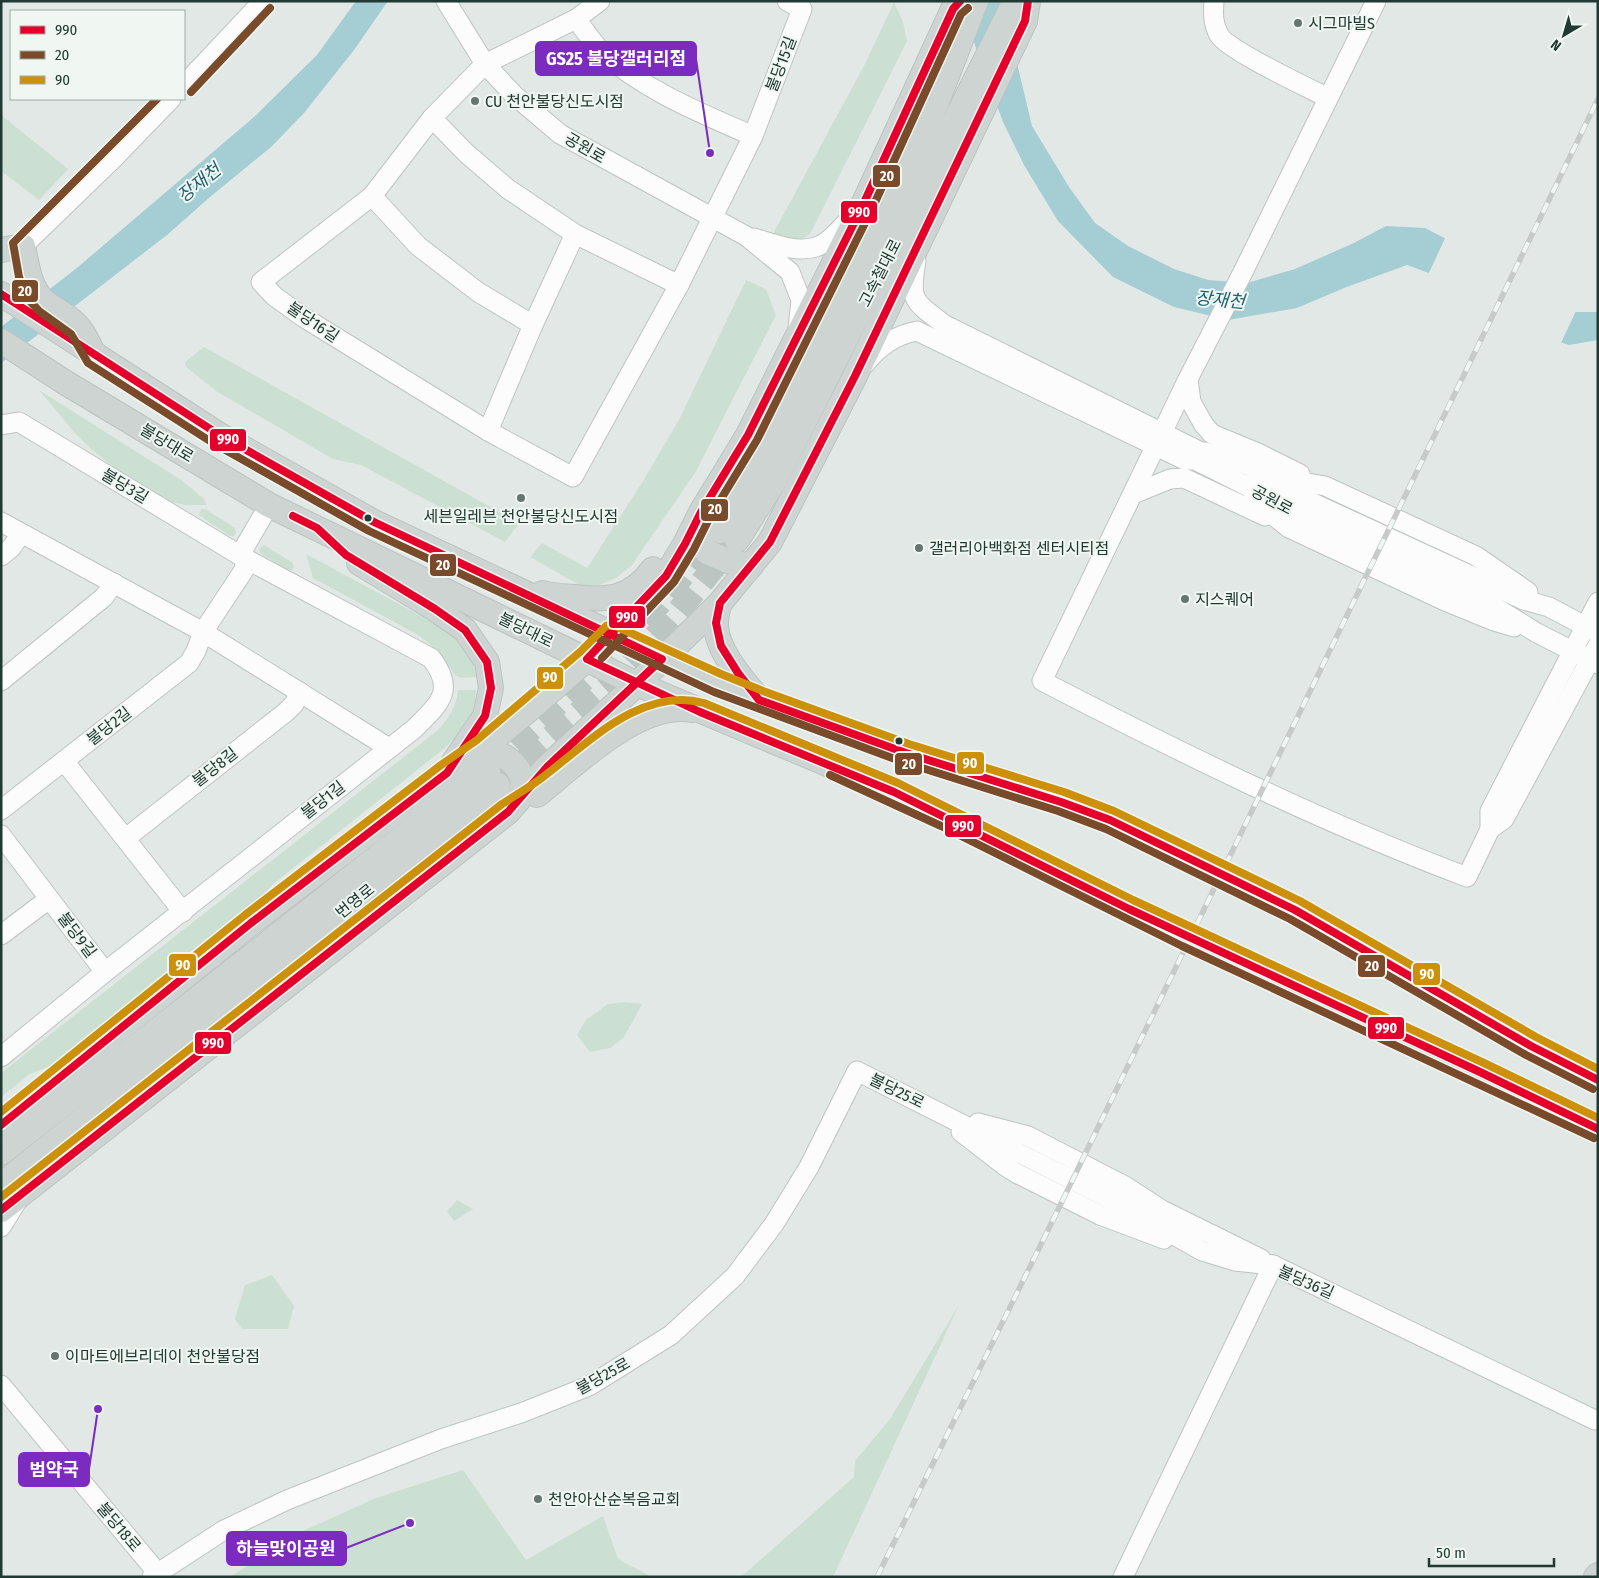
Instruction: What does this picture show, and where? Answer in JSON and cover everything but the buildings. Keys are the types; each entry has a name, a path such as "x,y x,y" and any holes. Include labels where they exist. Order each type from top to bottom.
{"main road":[{"path":"1,1126 251,923 467,759 538,702 587,660 666,576 701,512 748,435 862,207 953,9 960,1"},
{"name":"고속철대로","path":"976,1 936,107 728,535 775,480 947,138 1023,8"},
{"path":"7,1198 508,812 547,767 637,684 720,603 770,542 855,376 955,167 1023,8"},
{"path":"12,248 28,272 33,286 42,300 73,321 86,337 94,355"},
{"name":"불당대로","path":"4,296 235,444 374,522 662,659 759,700 906,753 1061,802 1110,820 1295,910 1531,1046 1598,1080"},
{"name":"불당대로","path":"1,341 66,383 269,505 637,684 894,792 1129,909 1598,1129"},
{"path":"701,512 696,528 696,537 707,552 728,561 750,566"},
{"path":"493,579 547,594 597,600 625,594 646,580 670,547 701,512"},
{"path":"317,528 346,555 435,609 465,630 487,662 491,688 485,716 447,773"},
{"path":"720,603 716,623 721,646 738,673 759,700"},
{"path":"508,812 525,804 600,744 632,723 664,712 683,708 700,712"},
{"path":"467,759 481,755 497,754 510,760 516,767 523,782 521,792 508,812"},
{"name":"번영로","path":"1,1153 493,778 7,1198"}],"street":[{"path":"185,84 263,1"},
{"name":"공원로","path":"446,1 485,64 514,95 560,134 746,236"},
{"path":"485,64 576,19 600,1"},
{"name":"불당15길","path":"712,218 753,136 802,9 787,1"},
{"path":"1214,1 1213,20 1220,36 1235,49 1328,98"},
{"path":"1376,1 1242,274 1188,379 1042,682 1164,744 1361,835 1468,877 1490,829 1504,820 1589,655 1598,602"},
{"path":"576,19 601,50 631,75 667,96 753,136"},
{"name":"불당16길","path":"485,64 432,118 372,196 261,282 274,296 303,317 567,483 679,285 712,218"},
{"path":"12,248 114,158 169,100"},
{"path":"432,118 466,153 508,189 575,234 679,285"},
{"path":"372,196 418,246 478,292 533,325"},
{"path":"746,236 794,249 817,247 828,240 862,207"},
{"path":"488,432 533,325 575,234"},
{"path":"746,236 790,272 801,300 798,336"},
{"path":"920,242 912,281 912,291 920,306 945,334"},
{"path":"855,376 874,352 902,334 917,331 945,334"},
{"name":"공원로","path":"945,334 1192,456 1289,492 1524,600 1549,607 1592,629"},
{"path":"1188,379 1191,402 1204,425 1212,434 1258,453 1476,556 1549,607"},
{"name":"불당3길","path":"1,425 19,422 243,557"},
{"path":"1289,528 1249,495 1192,468 1192,456 1234,460 1280,478 1325,486"},
{"name":"공원로","path":"1192,456 1195,460 1260,492 1319,525 1490,604 1537,633 1589,655"},
{"path":"1132,494 1170,479 1184,478 1445,601 1494,621 1537,633"},
{"name":"불당2길","path":"1,810 189,662 204,632 244,570 243,557 269,505"},
{"path":"1,522 204,632 389,748"},
{"path":"1,556 11,548 21,534"},
{"name":"불당1길","path":"1,1057 105,972 414,729 438,705 444,685 440,669 431,658 243,557"},
{"path":"1,681 104,597 114,583"},
{"name":"불당8길","path":"126,838 286,712 294,704 300,692"},
{"path":"64,761 183,912"},
{"name":"불당9길","path":"1,836 105,972"},
{"name":"불당9길","path":"1,935 49,898"},
{"name":"불당25로","path":"157,1575 224,1530 287,1500 432,1443 521,1413 590,1386 672,1335 735,1276 774,1224 809,1167 857,1071 938,1111"},
{"path":"938,1111 1118,1202 1202,1251 1235,1261 1273,1265"},
{"path":"938,1111 1028,1136 1124,1186 1162,1210 1273,1265"},
{"path":"1,1227 7,1198"},
{"name":"불당36길","path":"1123,1577 1273,1265 1597,1421"},
{"name":"불당18로","path":"1,1385 157,1575"}],"green space":[{"path":"894,2 903,22 907,41 810,234 800,239 791,240 773,234 865,64"},
{"path":"1,115 68,169 39,200 1,171"},
{"path":"746,280 766,289 776,315 695,473 632,565 616,578 590,589 583,587 530,557 542,543 587,568 640,486 679,420"},
{"path":"204,347 519,523 505,542 361,465 333,459 216,391 186,367 185,362"},
{"path":"39,390 181,480 203,498 207,505 185,505 160,499 144,491 90,448"},
{"path":"201,509 205,509 235,528 234,536 230,536 199,515"},
{"path":"264,545 293,563 294,567 292,570 288,570 260,553 259,549"},
{"path":"306,554 425,618 451,635 465,646 472,658 477,677 461,678 455,675 438,651 420,636 313,578"},
{"path":"458,690 476,690 474,711 464,728 445,748 273,884 244,917 69,1058 30,1074 1,1097 1,1073 438,730 456,702"},
{"path":"626,1002 642,1004 624,1037 610,1048 590,1052 577,1035 586,1020 608,1004"},
{"path":"457,1200 473,1209 454,1221 447,1211"},
{"path":"272,1275 294,1306 288,1329 242,1329 235,1319 245,1285"},
{"path":"959,1305 833,1577 741,1577 854,1477 855,1461 890,1419"},
{"path":"463,1470 526,1560 603,1516 618,1559 652,1577 230,1577 303,1531 376,1498"}],"water":[{"name":"장재천","path":"356,1 388,1 354,50 304,113 271,147 167,235 1,363 1,327 78,267 254,117 317,55"},
{"name":"장재천","path":"959,1 1002,1 1032,126 1069,187 1095,223 1128,246 1174,269 1208,280 1247,283 1295,269 1354,243 1386,226 1425,228 1454,243 1543,300 1572,312 1598,312 1598,340 1569,345 1530,332 1437,276 1407,265 1344,288 1297,308 1228,320 1174,307 1113,277 1058,221 1024,165 1003,122"}],"pier":[{"path":"1446,236 1544,297 1572,309 1577,309 1560,345 1529,334 1428,275"}],"tunnel":[{"path":"488,770 594,670 660,603 717,534"},
{"path":"498,785 612,683 675,615 734,543"}],"railway":[{"path":"877,1577 1053,1220 1598,99"}],"transit line":[{"name":"990","path":"960,1 953,9 862,207 748,435 701,512 666,576 587,659 700,712 894,792 1129,909 1598,1129"},
{"name":"990","path":"1028,1 1025,21 855,376 770,542 720,603 716,623 721,646 738,673 759,700 906,753 1061,802 1110,820 1295,910 1531,1046 1598,1080"},
{"name":"20","path":"191,92 270,8"},
{"name":"20","path":"602,658 674,582 694,549 710,517 757,440 871,211 961,14 968,8"},
{"name":"20","path":"156,100 13,243 19,277 29,300 39,311 71,334 88,363 213,443 369,531 714,692 903,762 1058,811 1106,829 1290,919 1526,1055 1593,1089"},
{"name":"990","path":"1,294 218,434 374,522 662,659 547,767 508,812 1,1210"},
{"name":"990","path":"1,1125 251,923 447,773 485,716 491,688 487,662 465,630 435,609 346,555 317,528 293,516"},
{"name":"90","path":"1,1112 245,915 441,765 477,740 580,652 606,626 611,624 763,691 909,744 1064,792 1114,811 1300,901 1536,1037 1598,1069"},
{"name":"90","path":"1,1197 502,804 538,781 597,734 638,710 659,703 681,700 704,703 898,783 1133,900 1598,1118"},
{"name":"20","path":"830,775 941,826 1182,946 1594,1138"}],"place":[{"name":"시그마빌S","path":"1298,23"},
{"name":"CU 천안불당신도시점","path":"475,101"},
{"name":"GS25 불당갤러리점","path":"710,153"},
{"name":"세븐일레븐 천안불당신도시점","path":"521,498"},
{"name":"갤러리아백화점 센터시티점","path":"919,548"},
{"name":"지스퀘어","path":"1185,599"},
{"name":"이마트에브리데이 천안불당점","path":"55,1356"},
{"name":"범약국","path":"98,1409"},
{"name":"천안아산순복음교회","path":"538,1499"},
{"name":"하늘맞이공원","path":"410,1523"}]}
